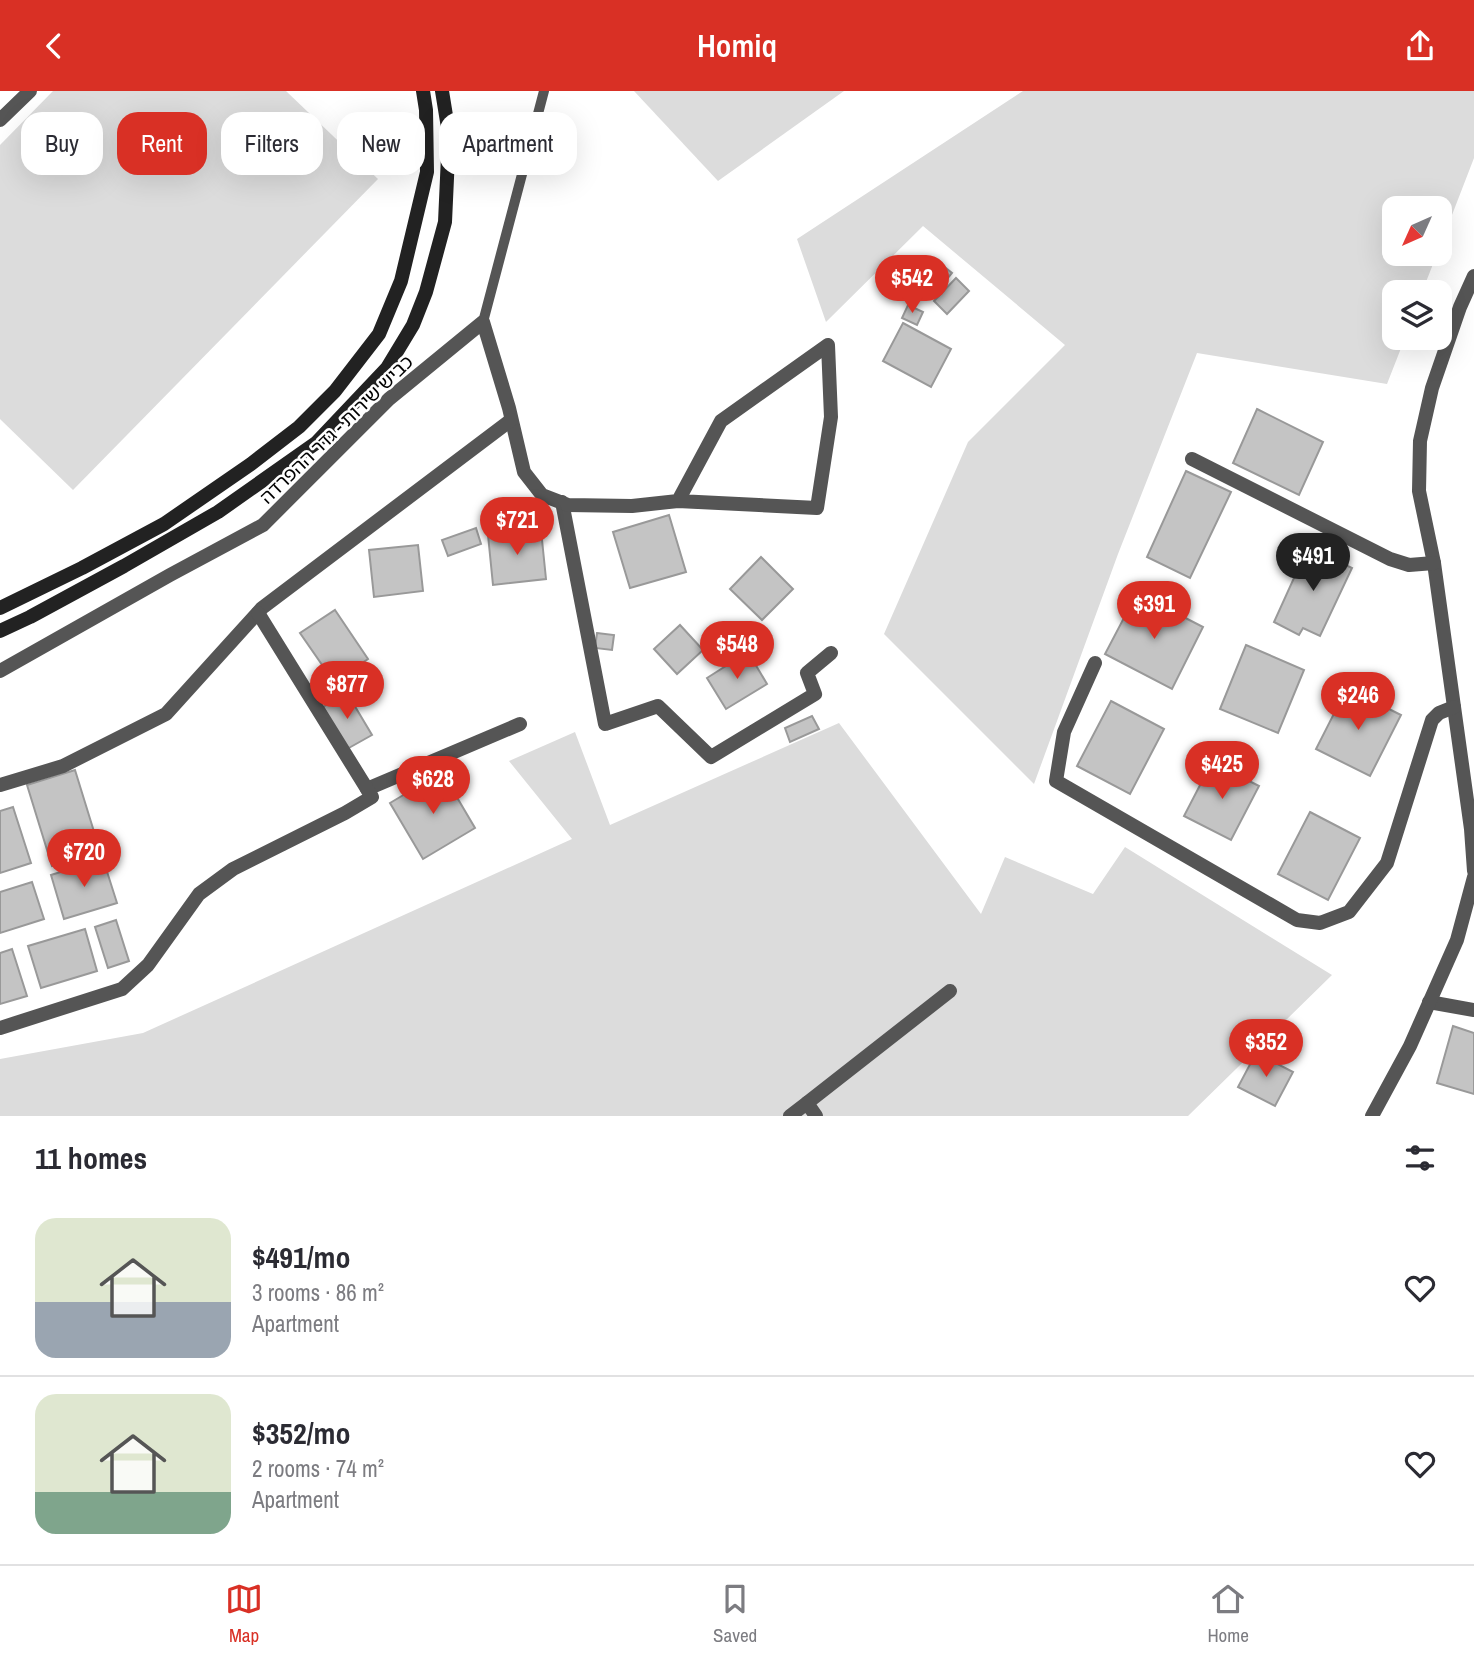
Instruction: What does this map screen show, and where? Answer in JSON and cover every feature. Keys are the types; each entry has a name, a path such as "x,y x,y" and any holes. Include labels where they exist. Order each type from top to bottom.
{"main road":[{"path":"0,608 164,524 299,427 335,391 379,334 401,281 427,172 423,91"},
{"path":"0,631 124,566 218,512 316,443 387,368 413,325 422,303 444,222 449,134 443,91"}],"street":[{"path":"0,120 30,91"},
{"path":"1474,276 1460,307 1432,388 1420,441 1419,491 1434,563 1471,829 1474,871"},
{"path":"483,322 524,472 541,495 568,505 632,506 678,501 817,507 831,417 828,345 720,421 678,501"},
{"name":"כביש שירות - גדר ההפרדה","path":"0,671 263,525 389,399 483,322"},
{"path":"0,785 63,765 166,714 262,608 511,420"},
{"path":"1192,459 1390,559 1409,565 1434,563"},
{"path":"562,502 605,724 658,706 711,757 815,694 807,673 831,653"},
{"path":"0,1028 122,989 148,965 199,894 233,869 372,797 258,613"},
{"path":"1095,663 1064,732 1056,781 1297,920 1320,923 1349,912 1387,863 1432,720 1439,713 1454,707"},
{"path":"367,789 520,724"},
{"path":"1372,1116 1410,1046 1457,940 1474,877"},
{"path":"790,1116 950,991"},
{"path":"1429,1002 1474,1010"},
{"path":"807,1103 816,1116"}],"lane":[{"path":"483,322 544,91"}],"shaded area":[{"path":"53,91 286,91 308,112 221,112 221,175 323,175 323,126 337,140 337,175 374,175 378,179 73,490 0,419 0,145 21,124 21,175 103,175 103,112 32,112"},
{"path":"634,91 844,91 718,181"},
{"path":"1023,91 1474,91 1474,158 1452,215 1452,196 1382,196 1382,266 1432,266 1427,280 1382,280 1382,350 1400,350 1387,384 1197,353 1118,554 1034,784 884,634 968,442 1065,345 923,226 826,322 797,239"},
{"path":"839,723 981,914 1005,857 1093,894 1125,847 1332,975 1188,1116 0,1116 0,1059 143,1033 572,839 509,761 575,732 610,825"}],"building":[{"path":"937,261 952,273 938,290 923,277"},
{"path":"956,278 969,291 947,314 934,301"},
{"path":"908,305 923,312 917,325 902,318"},
{"path":"903,323 951,349 931,387 883,361"},
{"path":"1257,409 1323,442 1299,495 1233,463"},
{"path":"1186,471 1231,492 1190,578 1147,557"},
{"path":"669,515 686,572 630,588 613,532"},
{"path":"476,528 481,544 448,556 442,540"},
{"path":"541,530 546,579 493,585 488,535"},
{"path":"418,545 423,591 374,597 369,550"},
{"path":"1308,547 1352,568 1320,636 1303,628 1299,635 1274,622"},
{"path":"761,557 793,589 762,620 730,589"},
{"path":"1137,593 1203,627 1172,689 1105,654"},
{"path":"335,610 368,659 334,682 300,633"},
{"path":"680,625 703,650 677,674 654,649"},
{"path":"597,633 614,635 612,650 595,648"},
{"path":"1246,645 1304,670 1278,733 1220,709"},
{"path":"748,652 767,684 726,709 707,678"},
{"path":"1347,688 1401,715 1370,776 1316,749"},
{"path":"347,693 372,735 347,749 323,707"},
{"path":"1111,701 1164,729 1130,794 1077,766"},
{"path":"812,716 819,729 790,742 785,728"},
{"path":"1212,762 1259,786 1231,840 1184,816"},
{"path":"75,770 100,851 52,866 27,785"},
{"path":"442,772 475,828 423,859 390,803"},
{"path":"13,807 31,863 0,873 0,811"},
{"path":"1310,812 1360,838 1328,900 1278,874"},
{"path":"103,859 117,903 64,919 51,875"},
{"path":"32,882 44,919 0,933 0,892"},
{"path":"116,920 129,961 108,968 95,927"},
{"path":"85,929 97,971 41,988 28,946"},
{"path":"12,949 27,996 0,1004 0,953"},
{"path":"1453,1026 1474,1033 1474,1094 1437,1083"},
{"path":"1256,1053 1293,1072 1275,1106 1238,1087"}]}
